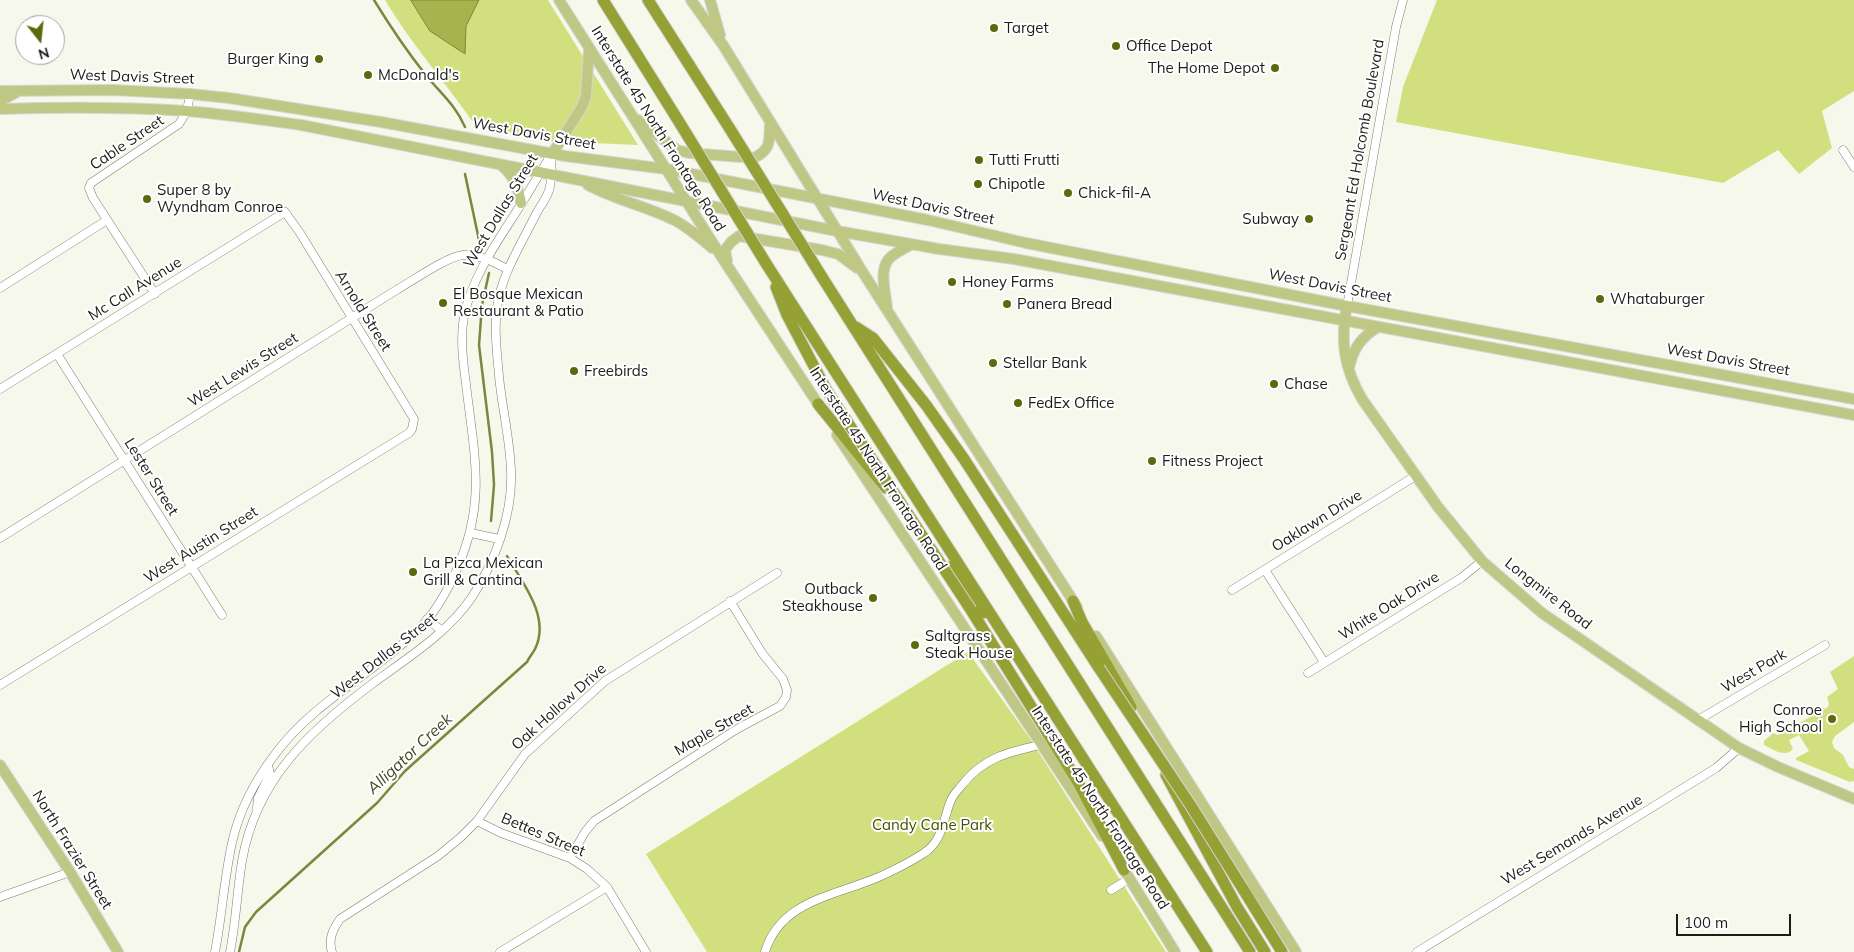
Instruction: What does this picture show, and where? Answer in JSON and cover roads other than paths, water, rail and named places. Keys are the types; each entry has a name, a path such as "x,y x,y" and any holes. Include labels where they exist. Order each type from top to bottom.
{"highway":[{"path":"603,0 767,264 1207,952"},
{"path":"648,0 1250,952"},
{"path":"767,264 786,315 827,391 971,610 1073,775 1127,875"},
{"path":"852,324 873,338 926,406 964,460 1191,806 1282,952"},
{"path":"818,404 935,549 1052,708"},
{"path":"1073,601 1082,622 1143,729 1180,804 1237,907 1265,952"}],"main road":[{"name":"Interstate 45 North Frontage Road","path":"560,0 721,256 1127,875 1175,952"},
{"path":"691,0 724,45 862,271 1296,952"},
{"path":"710,0 724,45"},
{"path":"552,154 582,107 586,96 589,48"},
{"path":"0,100 4,100 22,90"},
{"name":"West Davis Street","path":"0,91 119,90 190,94 304,109 552,154 666,169 928,220 1026,243 1347,306 1854,399"},
{"name":"West Davis Street","path":"0,109 67,107 188,111 301,125 837,231 1014,259 1854,415"},
{"path":"631,115 677,150 688,153 754,158 763,154 769,144 770,122"},
{"path":"358,136 377,130 381,122"},
{"path":"500,164 515,181 521,203"},
{"path":"578,180 614,198 674,220 691,230 721,256"},
{"path":"728,266 726,250 731,242 739,236 838,254 862,271"},
{"path":"888,311 883,276 886,261 912,244"},
{"name":"Longmire Road","path":"1347,306 1344,320 1344,339 1348,371 1362,399 1438,507 1482,561 1542,613 1739,748 1778,767 1854,799"},
{"path":"1348,371 1356,346 1362,338 1378,327"},
{"path":"1648,377 1668,374 1728,385 1736,383 1740,378"},
{"name":"North Frazier Street","path":"0,765 70,872 118,952"}],"street":[{"name":"Sergeant Ed Holcomb Boulevard","path":"1347,306 1396,27 1403,0"},
{"path":"188,111 190,94"},
{"name":"Cable Street","path":"107,220 93,198 89,188 92,183 179,124 188,111"},
{"path":"1843,150 1854,168"},
{"name":"West Dallas Street","path":"215,952 232,841 249,797 268,765 283,744 313,713 418,629 436,607 454,575 471,533 476,504 476,473 462,352 462,333 469,300 486,259 521,203 546,173 552,154"},
{"name":"West Dallas Street","path":"230,952 241,871 249,835 257,810 275,778 309,735 350,700 419,649 441,630 470,600 488,569 509,504 512,473 509,444 502,409 495,333 497,306 507,268 550,187 546,173"},
{"name":"Mc Call Avenue","path":"0,389 285,212"},
{"name":"Arnold Street","path":"285,212 300,233 351,319 412,415 414,419 413,424"},
{"path":"0,288 107,220 154,294"},
{"name":"West Lewis Street","path":"0,538 446,261 464,255 486,259 507,268"},
{"name":"Lester Street","path":"57,354 222,615"},
{"name":"West Austin Street","path":"0,685 192,568 408,432 413,424"},
{"name":"Oaklawn Drive","path":"1232,590 1416,475"},
{"path":"471,533 499,539"},
{"name":"White Oak Drive","path":"1308,673 1461,578 1482,561"},
{"path":"1265,570 1324,662"},
{"name":"Oak Hollow Drive","path":"332,952 330,946 331,936 340,919 438,856 461,837 477,821 525,754 605,681 776,572"},
{"name":"Maple Street","path":"570,858 585,832 594,821 737,729 780,706 786,698 787,690 783,680 753,639 730,601"},
{"path":"427,619 441,630"},
{"name":"West Park","path":"1698,720 1825,645"},
{"path":"342,690 350,700"},
{"path":"283,744 294,753"},
{"path":"765,952 777,928 801,906 869,881 924,853 936,843 951,799 970,775 993,758 1040,745"},
{"name":"West Semands Avenue","path":"1417,952 1716,768 1739,748"},
{"path":"257,810 258,798 270,774 268,765"},
{"name":"Bettes Street","path":"477,821 502,834 570,858 588,868 607,887 646,952"},
{"path":"227,870 241,871"},
{"path":"0,896 70,872"},
{"path":"1112,890 1127,875"},
{"path":"500,952 607,887"}],"waterway":[{"name":"Alligator Creek","path":"374,0 392,29 425,74 452,105 465,127"},
{"name":"Alligator Creek","path":"465,174 479,240"},
{"name":"Alligator Creek","path":"489,273 482,305 479,345 492,452 494,485 491,521"},
{"name":"Alligator Creek","path":"239,952 245,927 256,912 377,803 405,771 527,662 535,649 539,637 537,612 527,588 507,556"}],"place":[{"name":"Target","path":"994,28"},
{"name":"Office Depot","path":"1116,46"},
{"name":"Burger King","path":"319,59"},
{"name":"The Home Depot","path":"1275,68"},
{"name":"McDonald's","path":"368,75"},
{"name":"Tutti Frutti","path":"979,160"},
{"name":"Chipotle","path":"978,184"},
{"name":"Chick-fil-A","path":"1068,193"},
{"name":"Super 8 by Wyndham Conroe","path":"147,199"},
{"name":"Subway","path":"1309,219"},
{"name":"Honey Farms","path":"952,282"},
{"name":"Whataburger","path":"1600,299"},
{"name":"El Bosque Mexican Restaurant & Patio","path":"443,303"},
{"name":"Panera Bread","path":"1007,304"},
{"name":"Stellar Bank","path":"993,363"},
{"name":"Freebirds","path":"574,371"},
{"name":"Chase","path":"1274,384"},
{"name":"FedEx Office","path":"1018,403"},
{"name":"Fitness Project","path":"1152,461"},
{"name":"La Pizca Mexican Grill & Cantina","path":"413,572"},
{"name":"Outback Steakhouse","path":"873,598"},
{"name":"Saltgrass Steak House","path":"915,645"},
{"name":"Conroe High School","path":"1832,719"}],"park label":[{"name":"Candy Cane Park","path":"932,825"}]}
